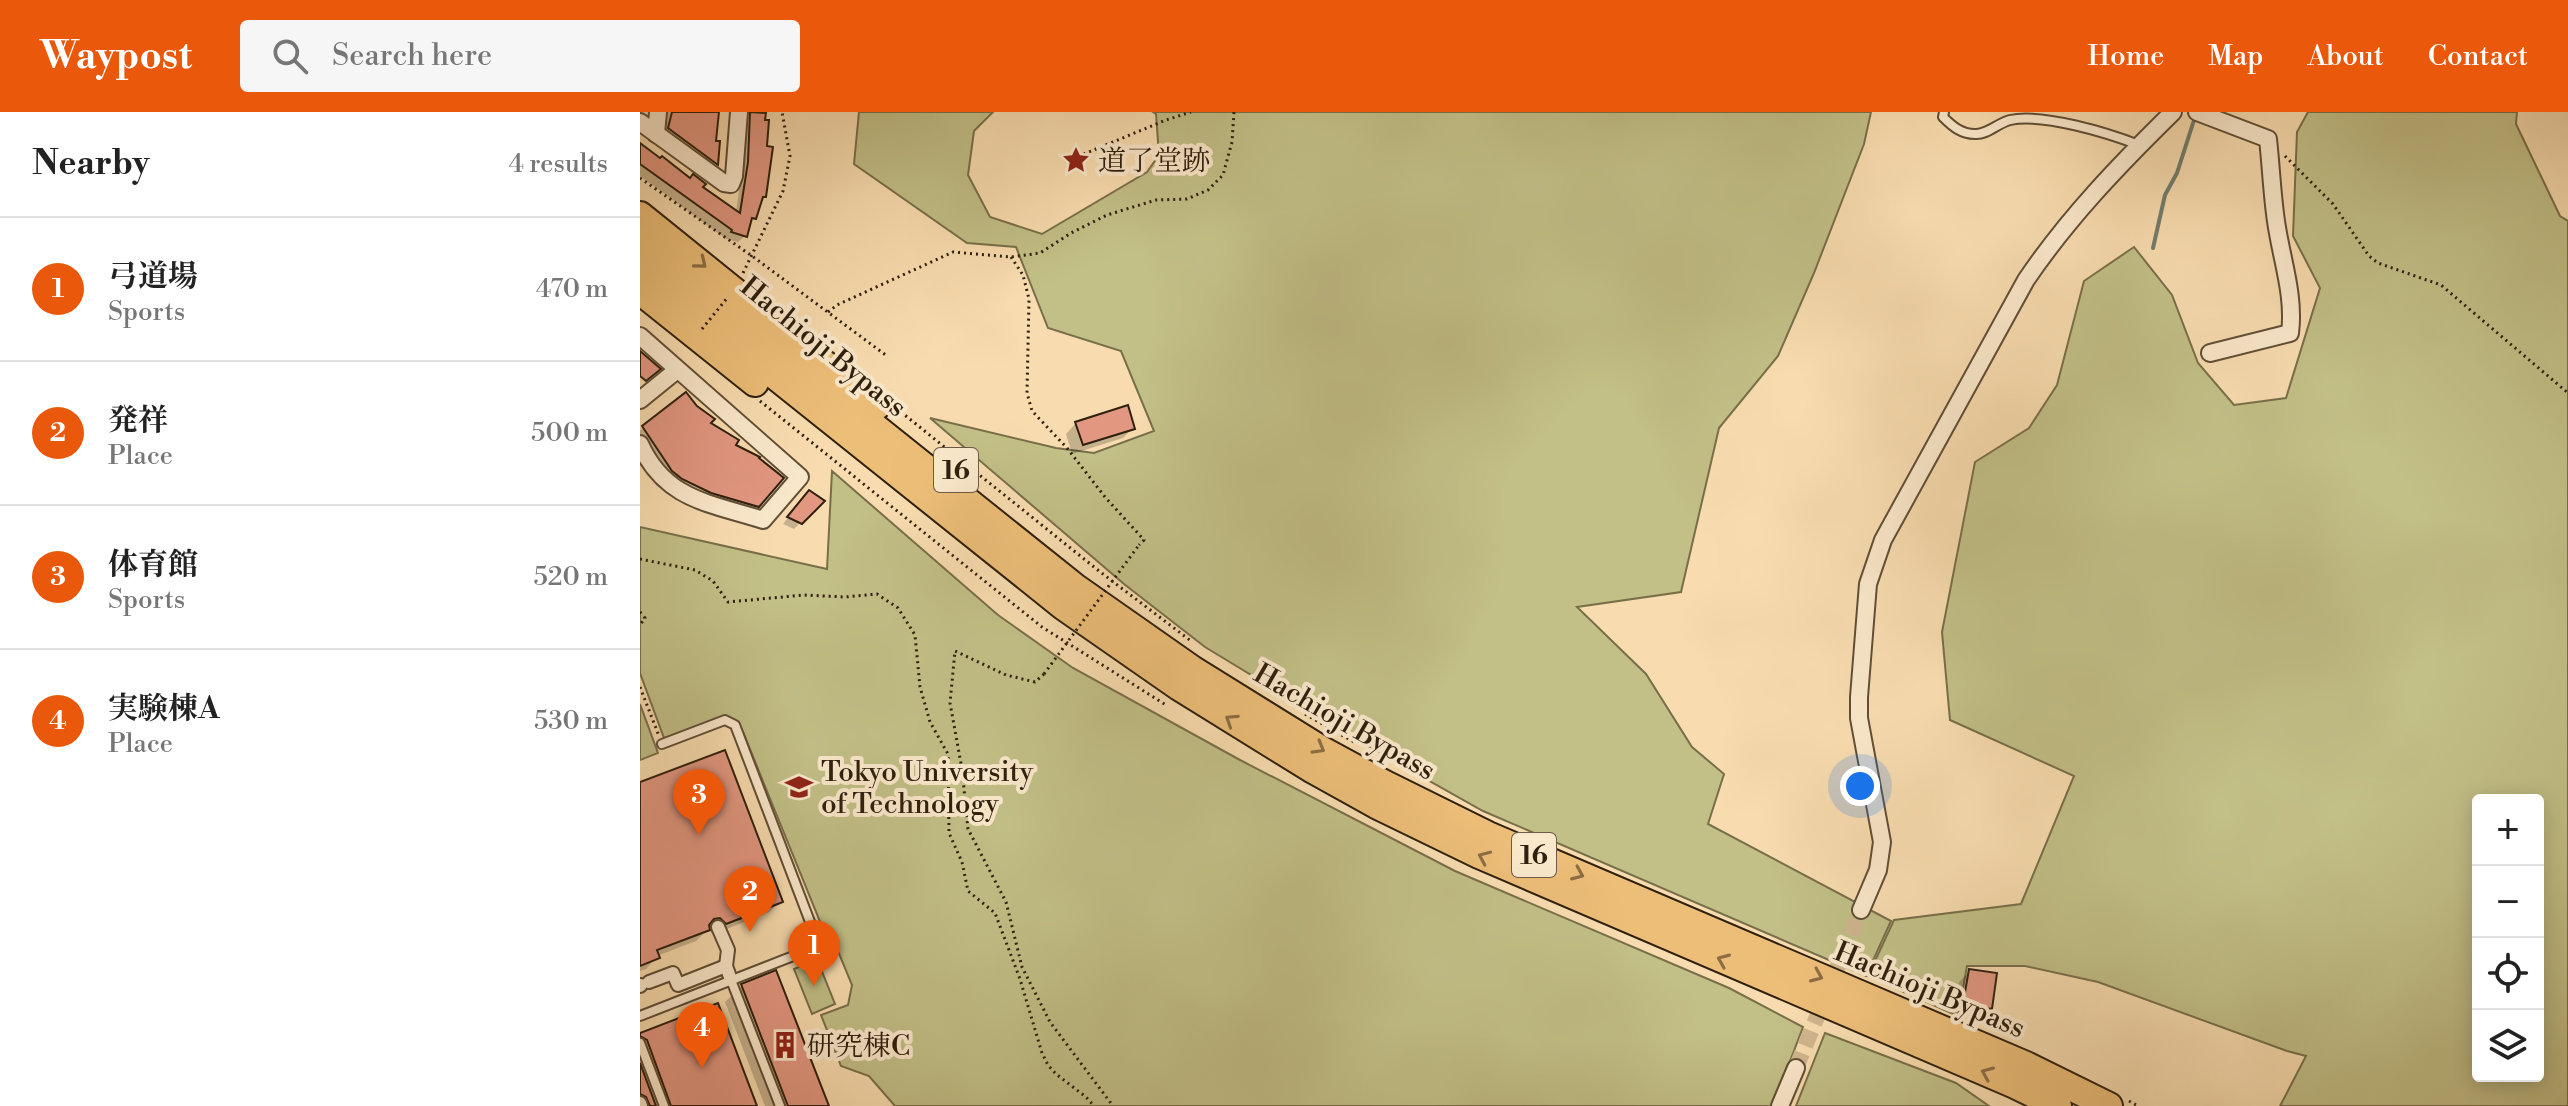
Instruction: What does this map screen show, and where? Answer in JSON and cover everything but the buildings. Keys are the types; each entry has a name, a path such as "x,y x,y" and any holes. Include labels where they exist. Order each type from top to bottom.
{"highway":[{"name":"16","path":"640,215 1043,540 1276,722"},
{"name":"Hachioji Bypass","path":"640,239 1032,555 1155,644 1276,722 1385,784 1488,835 2118,1103"},
{"name":"Hachioji Bypass","path":"640,268 1031,581 1110,640 1313,770 1456,844 2058,1106"},
{"name":"16","path":"640,291 1010,588 1108,651 1179,687"}],"street":[{"path":"656,134 658,112"},
{"path":"640,122 724,183 731,184 739,112"},
{"path":"1861,910 1878,870 1882,842 1859,707 1865,606 1875,561 1893,519 2026,280 2080,208 2173,112"},
{"path":"2201,113 2268,139 2276,222 2292,320 2290,333 2210,353"},
{"path":"640,336 800,477 763,520 681,493 649,465 640,444"},
{"path":"640,400 677,370"},
{"path":"718,927 728,950 726,966 731,980"},
{"path":"643,984 673,973 678,985 708,977 726,966"},
{"path":"1780,1106 1796,1068"}],"lane":[{"path":"1944,112 1943,117 1956,130 1977,135 2010,120 2049,121 2090,129 2140,146"},
{"path":"640,1016 806,951 814,936 735,725 725,720 662,744"},
{"path":"731,980 780,1106"},
{"path":"640,1043 664,1106"}],"path":[{"path":"747,264 783,191 790,156 782,112"},
{"path":"1067,161 1191,112"},
{"path":"828,312 837,305 953,252 1011,257 1040,253 1107,215 1156,200 1187,199 1208,190 1223,175 1232,142 1234,112"},
{"path":"2268,139 2333,204 2369,256 2378,263 2441,285 2568,393"},
{"path":"640,178 887,356"},
{"path":"1011,257 1023,275 1029,299 1027,393 1032,411 1144,540 1035,682 1006,675 955,651 950,703 962,769 968,829 1006,902 1022,967 1050,1022 1113,1106"},
{"path":"702,329 728,297"},
{"path":"892,405 1199,647"},
{"path":"640,559 695,570 713,581 728,602 804,595 845,597 877,594 898,608 915,635 920,687 930,722 948,754 949,833 962,862 968,891 995,913 1048,1065 1094,1106"},
{"path":"640,612 645,618 640,625"},
{"path":"640,687 662,744"},
{"path":"1304,713 1357,744"},
{"path":"2118,1103 2138,1106"}],"shaded area":[{"path":"859,112 993,112 974,131 968,175 990,217 1042,234 1147,172 1159,155 1156,114 1153,112 1871,112 1864,144 1778,356 1719,428 1681,592 1577,607 1646,674 1692,747 1724,774 1708,824 1891,921 1866,976 1483,811 1385,756 1205,647 1124,584 930,418 1056,448 1094,453 1154,431 1121,351 1048,328 1016,247 967,243 854,164"},
{"path":"2308,112 2517,112 2516,124 2560,216 2568,221 2568,1106 2280,1106 2306,1056 2098,982 2025,966 1967,966 1958,1016 1868,976 1894,920 2021,904 2074,776 1950,720 1942,632 1975,462 2029,428 2057,385 2084,281 2134,247 2172,295 2198,363 2234,405 2286,398 2320,288 2293,236 2297,132"},
{"path":"832,471 998,615 1073,668 1240,760 1455,871 1729,988 1803,1027 1773,1106 895,1106 869,1076 841,1066 821,1015 848,1005 852,985 838,951 823,929 743,732 724,725 664,738 640,673 640,527 827,569"},
{"path":"640,704 658,753 640,760"},
{"path":"817,959 835,1004 812,1014 794,969"},
{"path":"1825,1033 1956,1083 1989,1106 1796,1106"}],"waterway":[{"path":"2153,248 2165,195 2177,173 2196,114"}],"tunnel":[{"path":"1796,1068 1861,910"}],"place":[{"name":"道了堂跡","path":"1076,160"},
{"name":"Tokyo University of Technology","path":"799,787"},
{"name":"体育館","path":"699,835"},
{"name":"発祥","path":"750,932"},
{"name":"弓道場","path":"814,986"},
{"name":"研究棟C","path":"785,1045"},
{"name":"実験棟A","path":"702,1068"}]}
